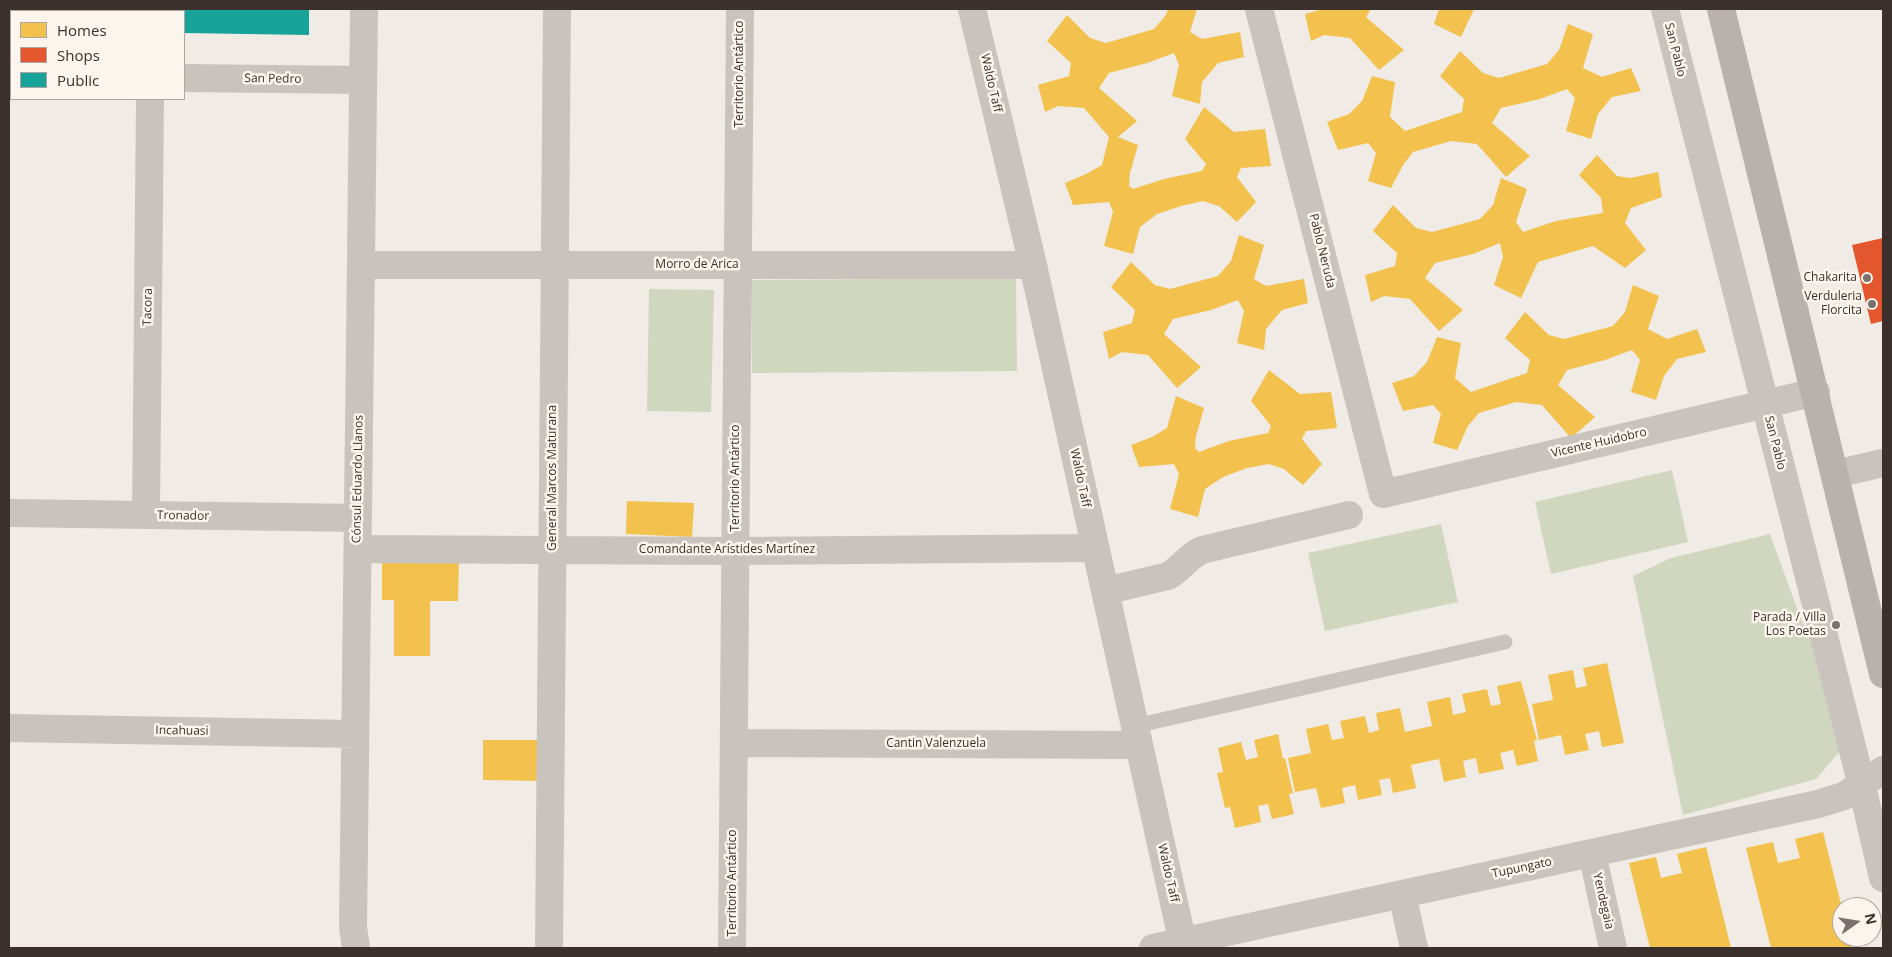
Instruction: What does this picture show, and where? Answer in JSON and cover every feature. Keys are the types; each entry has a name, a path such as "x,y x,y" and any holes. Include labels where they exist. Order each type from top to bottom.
{"main road":[{"path":"1721,9 1816,392 1883,674"}],"street":[{"name":"Cónsul Eduardo Llanos","path":"356,948 353,927 364,9"},
{"name":"General Marcos Maturana","path":"549,948 557,9"},
{"name":"Territorio Antártico","path":"732,948 740,9"},
{"name":"Waldo Taff","path":"972,9 1033,265 1183,945"},
{"name":"Pablo Neruda","path":"1259,9 1383,494"},
{"name":"San Pablo","path":"1665,9 1862,786 1883,878"},
{"name":"San Pedro","path":"185,78 363,80"},
{"name":"Tacora","path":"146,515 150,100"},
{"name":"Morro de Arica","path":"361,265 1033,265"},
{"name":"Vicente Huidobro","path":"1383,494 1816,392"},
{"path":"1835,474 1883,463"},
{"name":"Tronador","path":"9,514 358,518"},
{"path":"1106,591 1168,576 1176,572 1192,555 1202,550 1349,514"},
{"name":"Comandante Arístides Martínez","path":"358,549 736,551 1096,548"},
{"name":"Incahuasi","path":"9,728 356,734"},
{"name":"Cantin Valenzuela","path":"734,743 1137,735"},
{"name":"Tupungato","path":"1153,948 1183,945 1402,894 1818,804 1844,796 1862,786 1883,770"},
{"name":"Yendegaia","path":"1592,853 1613,948"},
{"path":"1402,894 1414,948"}],"lane":[{"path":"1137,735 1505,642"}],"green space":[{"path":"63,9 113,9 113,10"},
{"path":"1016,278 1017,371 752,373 751,280"},
{"path":"649,289 714,290 711,412 647,411"},
{"path":"1672,470 1688,542 1551,574 1535,502"},
{"path":"1441,524 1458,602 1325,631 1308,553"},
{"path":"1770,534 1799,614 1819,658 1841,750 1816,779 1683,815 1633,576 1671,558"}],"building: Homes":[{"path":"1168,9 1197,9 1190,32 1202,39 1240,32 1244,57 1218,63 1202,82 1200,104 1172,96 1179,65 1174,53 1147,63 1109,73 1099,88 1137,121 1118,137 1138,145 1130,173 1129,186 1133,189 1164,179 1202,171 1206,164 1185,139 1204,107 1234,132 1265,129 1271,166 1241,168 1237,177 1256,202 1237,222 1219,206 1203,201 1181,206 1157,214 1140,227 1133,254 1104,246 1113,212 1109,202 1073,205 1065,183 1102,165 1109,137 1084,108 1058,106 1045,112 1038,85 1069,76 1071,63 1047,41 1067,15 1090,38 1106,43 1154,29 1166,15"},
{"path":"1323,9 1371,9 1366,17 1404,50 1379,70 1350,38 1324,35 1311,41 1305,14"},
{"path":"1439,9 1474,9 1461,37 1434,24"},
{"path":"1568,24 1593,34 1583,68 1602,77 1631,68 1641,91 1612,97 1598,114 1591,139 1566,131 1575,98 1567,89 1540,99 1501,108 1492,123 1530,156 1506,177 1477,144 1451,141 1413,152 1403,165 1391,188 1368,181 1376,153 1368,143 1338,150 1327,122 1349,114 1362,101 1372,76 1395,82 1390,117 1405,131 1462,112 1464,99 1440,76 1460,51 1483,73 1499,78 1547,64 1559,50"},
{"path":"1597,155 1617,176 1631,178 1658,172 1662,197 1631,208 1625,223 1646,250 1625,268 1593,246 1538,262 1521,298 1494,285 1503,257 1500,243 1473,254 1435,263 1425,278 1463,310 1439,331 1410,299 1384,296 1371,302 1365,275 1395,266 1397,253 1373,231 1393,205 1416,228 1432,232 1480,219 1493,205 1501,178 1527,189 1516,222 1523,232 1556,221 1603,213 1601,198 1579,175"},
{"path":"1239,235 1264,245 1254,279 1266,286 1304,279 1308,303 1282,310 1266,329 1264,350 1237,343 1244,311 1238,300 1211,310 1173,319 1164,334 1201,367 1177,388 1148,355 1122,352 1109,359 1103,332 1132,323 1135,310 1111,287 1131,262 1155,285 1170,289 1218,276 1231,261"},
{"path":"1633,285 1659,296 1648,329 1667,339 1697,329 1706,352 1677,359 1664,376 1656,400 1631,392 1640,360 1632,350 1605,360 1567,370 1558,385 1595,417 1571,438 1542,405 1516,402 1479,413 1468,426 1457,450 1433,443 1441,414 1433,405 1403,411 1392,383 1414,376 1427,362 1437,337 1461,343 1455,378 1471,392 1527,373 1530,360 1505,338 1525,312 1549,335 1564,339 1613,326 1625,312"},
{"path":"1269,370 1300,394 1331,392 1337,428 1306,431 1302,439 1322,464 1303,485 1284,469 1269,464 1247,468 1223,477 1205,489 1198,517 1170,509 1179,474 1174,464 1139,467 1131,445 1152,437 1167,428 1176,396 1204,408 1196,436 1195,448 1199,452 1229,441 1268,433 1271,426 1251,401"},
{"path":"627,501 694,503 692,537 626,534"},
{"path":"382,561 459,561 458,601 430,601 430,656 394,656 394,600 382,600"},
{"path":"1607,663 1624,743 1602,747 1599,731 1585,734 1589,750 1565,755 1561,735 1539,740 1532,704 1553,700 1548,675 1573,670 1576,688 1587,686 1583,668"},
{"path":"1521,681 1537,740 1534,741 1538,761 1517,766 1513,750 1500,753 1504,769 1479,774 1476,758 1463,761 1466,777 1444,782 1439,759 1411,765 1416,788 1393,793 1390,778 1379,780 1382,795 1358,800 1355,785 1342,788 1345,803 1321,808 1316,788 1295,792 1288,758 1311,753 1306,729 1328,724 1332,740 1344,738 1340,721 1365,716 1369,733 1379,730 1376,713 1400,708 1405,732 1432,726 1427,702 1450,697 1453,715 1466,712 1462,694 1487,689 1491,706 1501,704 1497,686"},
{"path":"1278,734 1293,793 1289,794 1294,814 1272,819 1268,804 1258,806 1261,822 1235,828 1230,807 1225,808 1217,773 1223,772 1218,748 1241,742 1246,760 1258,757 1254,740"},
{"path":"483,740 541,740 541,781 483,780"},
{"path":"1823,832 1839,897 1832,897 1832,947 1852,948 1771,948 1746,848 1773,842 1778,863 1800,858 1795,839"},
{"path":"1706,847 1731,948 1650,948 1629,863 1656,857 1661,878 1682,873 1677,854"}],"building: Shops":[{"path":"1883,238 1883,321 1871,324 1852,245"}],"building: Public":[{"path":"309,9 309,35 185,33 185,10 145,10"}],"place":[{"name":"Chakarita","path":"1867,278"},
{"name":"Verduleria Florcita","path":"1872,304"},
{"name":"Parada / Villa Los Poetas","path":"1836,625"}]}
